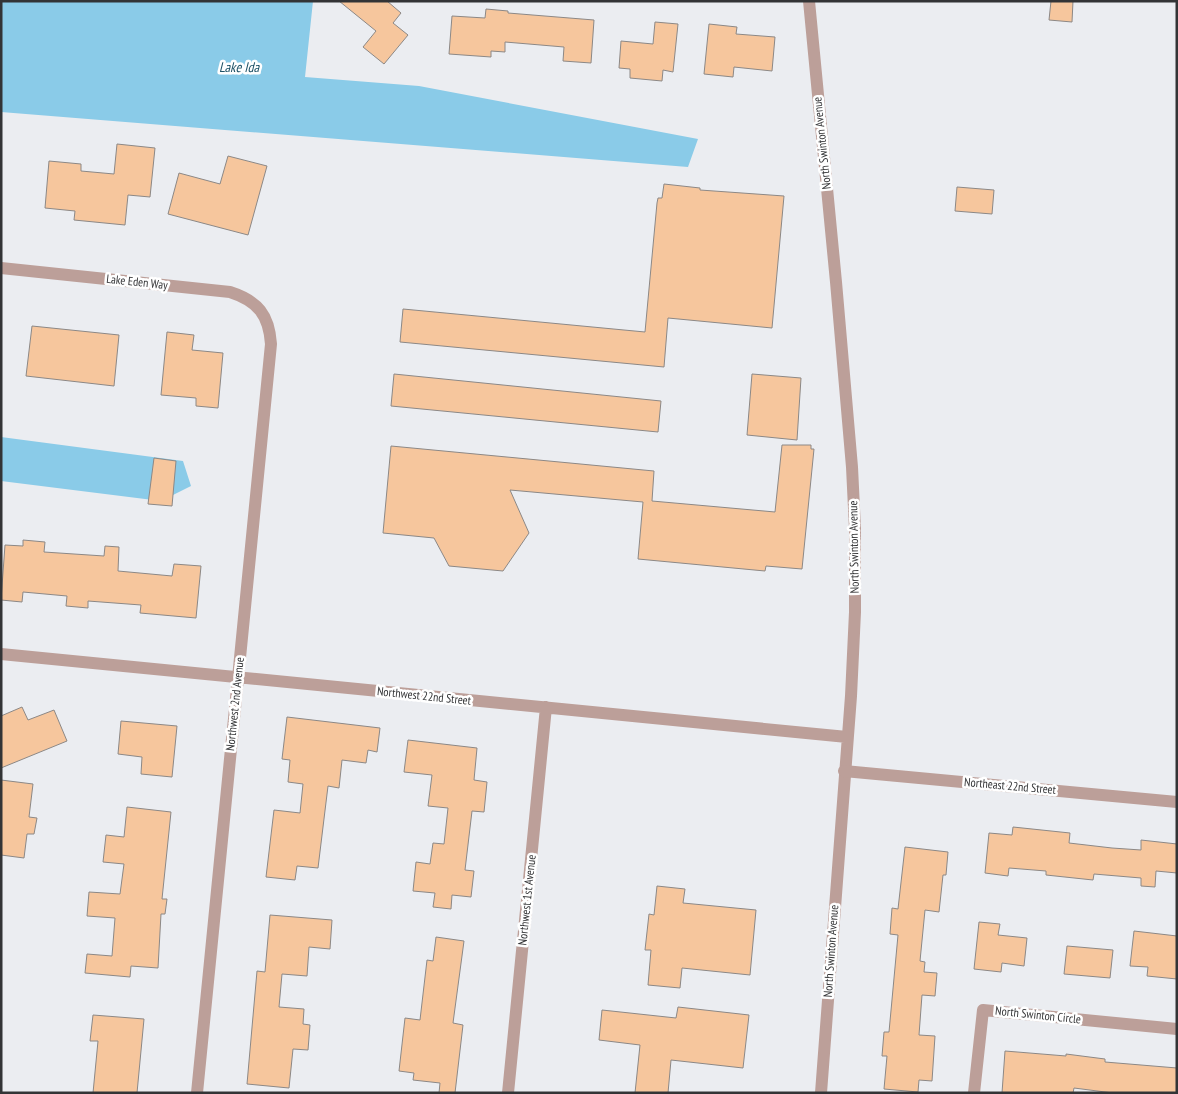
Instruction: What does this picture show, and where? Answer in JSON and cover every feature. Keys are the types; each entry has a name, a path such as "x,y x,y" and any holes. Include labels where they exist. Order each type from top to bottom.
{"street":[{"name":"North Swinton Avenue","path":"809,1 836,282 852,467 855,529 855,612 821,1093"},
{"name":"Lake Eden Way","path":"1,268 230,292 244,296 256,305 265,316"},
{"name":"Northwest 2nd Avenue","path":"197,1093 271,344 270,330 265,316"},
{"name":"Northwest 22nd Street","path":"1,654 847,737"},
{"name":"Northwest 1st Avenue","path":"508,1093 546,707"},
{"name":"Northeast 22nd Street","path":"844,771 1177,802"},
{"name":"North Swinton Circle","path":"974,1093 983,1010 1177,1029"}],"water":[{"name":"Lake Ida","path":"1,1 313,1 305,77 419,86 698,139 688,167 1,112"},
{"path":"1,437 183,461 191,486 161,501 1,481"}],"building":[{"path":"339,1 387,1 401,13 393,23 408,35 384,64 363,47 376,31"},
{"path":"1051,1 1073,1 1072,22 1049,20"},
{"path":"486,9 508,11 508,13 594,20 591,63 563,61 564,47 505,42 505,52 491,51 491,57 449,54 452,16 485,18"},
{"path":"655,22 678,24 673,72 663,70 662,81 630,78 630,69 619,68 621,41 653,44"},
{"path":"709,24 737,27 736,34 775,37 772,71 734,67 733,77 704,74"},
{"path":"117,144 155,148 150,197 128,195 125,225 74,220 75,211 45,208 49,161 81,164 81,171 114,174"},
{"path":"228,156 267,166 248,235 168,214 179,173 220,184"},
{"path":"664,184 700,188 700,190 784,196 772,328 668,318 664,367 400,342 403,309 645,332 657,203 658,198 662,198"},
{"path":"957,187 994,190 992,214 955,211"},
{"path":"32,326 119,335 114,386 26,376"},
{"path":"167,332 194,335 192,350 223,353 218,408 196,406 196,398 161,395"},
{"path":"394,374 661,401 658,432 391,406"},
{"path":"752,374 801,378 797,440 747,435"},
{"path":"782,445 811,445 811,449 814,449 802,569 766,566 765,571 638,559 643,502 510,490 529,533 503,571 449,566 434,538 383,533 391,446 654,471 652,501 775,512"},
{"path":"154,458 176,461 172,506 148,504"},
{"path":"23,540 45,542 44,552 104,556 105,546 119,547 118,571 172,576 174,564 201,566 196,618 140,613 141,605 88,601 88,608 66,606 67,596 23,592 22,602 1,600 5,545 23,546"},
{"path":"22,707 28,720 54,710 67,741 1,768 1,716"},
{"path":"287,717 380,728 377,752 368,750 366,763 342,760 339,788 328,786 318,868 297,866 295,880 266,877 274,810 300,813 303,784 288,782 290,760 282,759"},
{"path":"121,721 177,726 172,777 141,774 142,757 118,754"},
{"path":"408,740 477,748 474,780 487,782 484,812 472,811 465,870 474,871 471,897 452,895 451,909 433,907 435,893 413,891 416,862 430,864 433,843 444,844 448,808 428,806 432,775 404,772"},
{"path":"1,780 33,784 29,817 37,818 34,834 27,834 24,858 1,855"},
{"path":"127,807 171,812 162,899 167,899 165,914 161,914 158,968 131,966 130,977 85,973 87,954 112,956 115,918 87,916 89,892 120,894 124,864 103,862 106,835 124,837"},
{"path":"1013,827 1070,833 1069,843 1112,848 1141,850 1141,840 1177,844 1177,873 1156,871 1155,887 1141,886 1141,878 1094,874 1093,880 1046,875 1046,871 1009,868 1008,876 985,873 989,833 1012,835"},
{"path":"905,847 948,852 946,875 943,875 939,912 925,910 920,961 925,962 924,972 937,973 935,996 922,995 919,1035 935,1036 932,1081 919,1080 918,1092 884,1089 887,1056 882,1056 884,1032 889,1032 898,935 890,934 892,908 898,909"},
{"path":"657,886 685,889 683,903 756,910 750,975 682,968 680,988 648,985 651,950 645,950 649,914 654,915"},
{"path":"270,915 332,920 330,949 309,947 307,976 282,974 279,1007 304,1009 303,1024 310,1025 308,1050 293,1049 289,1088 247,1084 257,971 265,972"},
{"path":"979,922 1000,924 998,935 1027,938 1024,966 1002,963 1001,972 974,969"},
{"path":"1134,931 1177,936 1177,979 1147,976 1148,967 1130,966"},
{"path":"436,937 464,941 453,1023 463,1025 455,1093 439,1093 440,1083 413,1080 414,1073 399,1071 405,1018 420,1020 427,960 433,961"},
{"path":"1067,946 1113,950 1110,978 1064,974"},
{"path":"678,1007 749,1015 743,1068 671,1060 668,1093 635,1093 640,1045 599,1040 602,1010 676,1018"},
{"path":"93,1015 144,1019 137,1093 93,1093 98,1041 90,1041"},
{"path":"1005,1051 1066,1056 1066,1054 1105,1059 1105,1062 1177,1068 1177,1093 1113,1093 1074,1088 1073,1093 1002,1093"}]}
